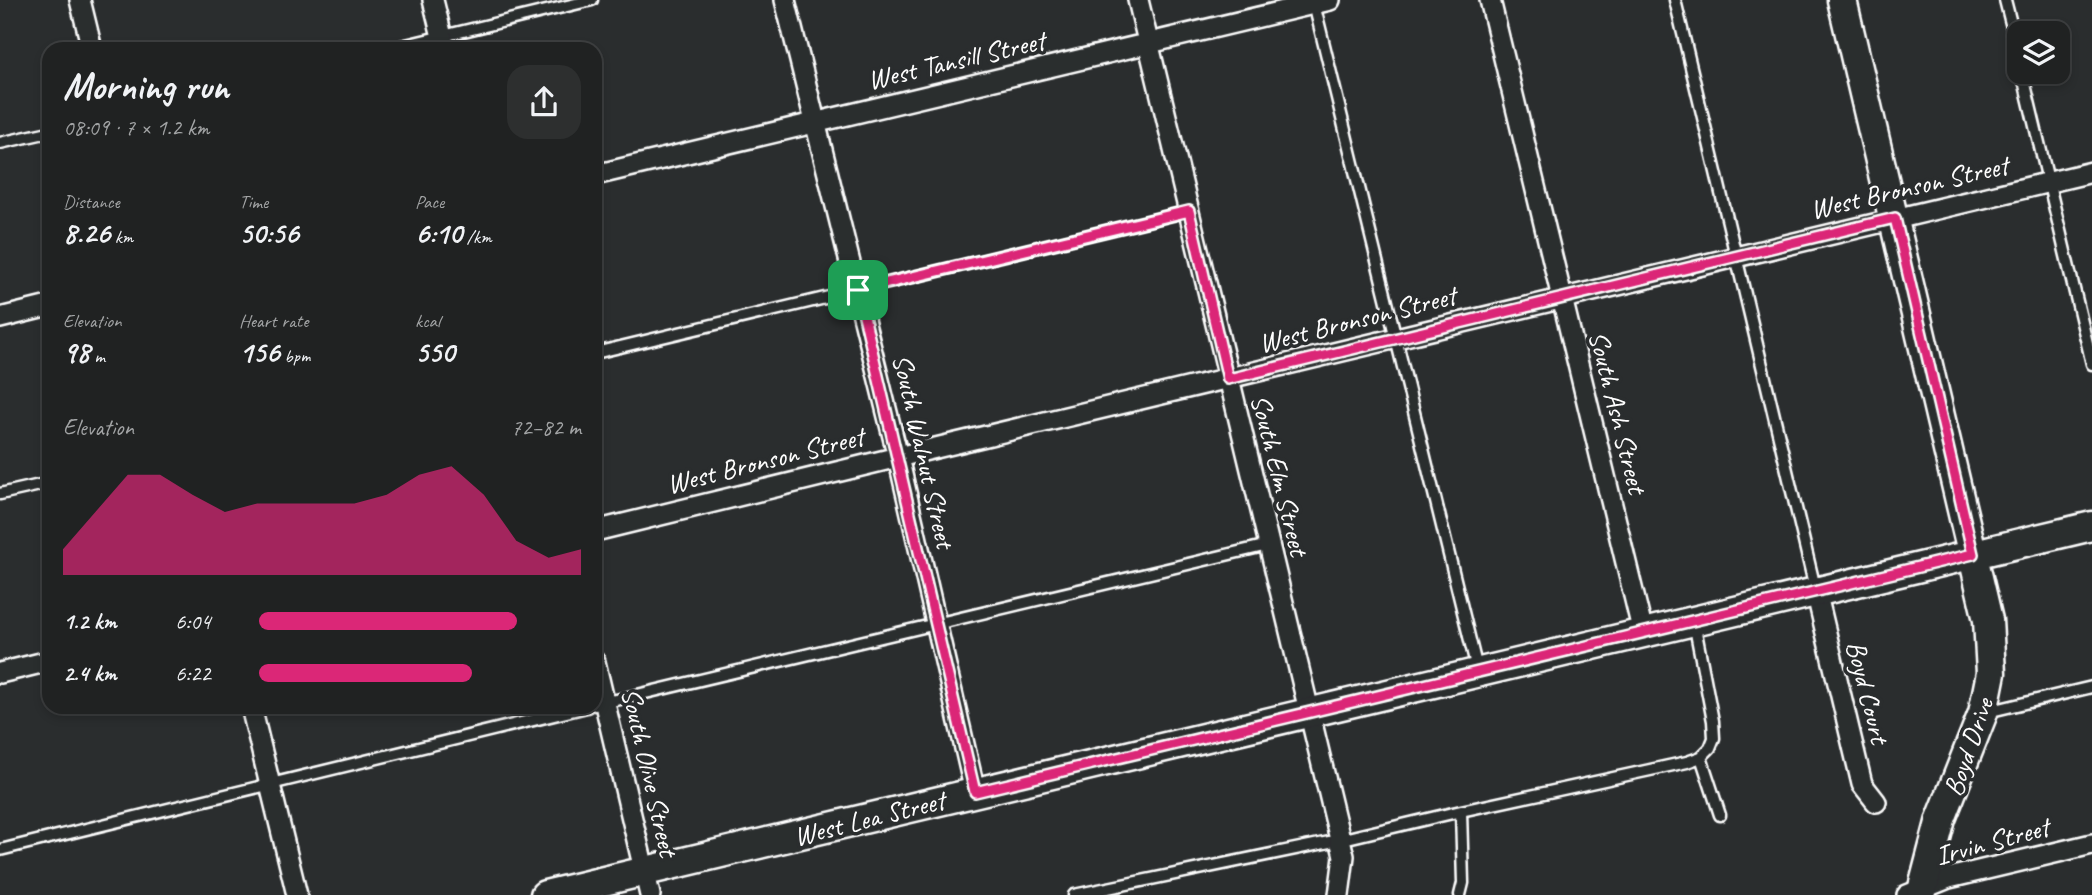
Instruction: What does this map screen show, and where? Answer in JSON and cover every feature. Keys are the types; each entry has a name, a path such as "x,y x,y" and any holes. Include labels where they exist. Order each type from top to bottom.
{"main road":[{"name":"Boyd Drive","path":"1842,0 1973,554 1988,620 1991,650 1991,673 1983,713 1941,820 1917,893"},
{"name":"West Lea Street","path":"545,895 648,883 975,792 2092,526"}],"street":[{"path":"80,0 90,42"},
{"path":"433,0 444,42"},
{"name":"South Walnut Street","path":"785,0 858,290 975,792"},
{"name":"South Elm Street","path":"1138,0 1344,856 1339,895"},
{"name":"South Ash Street","path":"1490,0 1643,634"},
{"name":"West Tansill Street","path":"602,173 1322,2"},
{"name":"West Bronson Street","path":"602,529 2092,172"},
{"path":"0,318 42,308"},
{"name":"Boyd Court","path":"1816,591 1862,784 1876,802"},
{"path":"0,673 42,663"},
{"path":"253,714 297,895"},
{"name":"South Olive Street","path":"599,714 648,883"},
{"name":"Irvin Street","path":"1917,893 1949,878 2092,844"}],"lane":[{"path":"447,42 592,0"},
{"path":"1675,0 1816,591"},
{"path":"2005,0 2010,21"},
{"path":"1322,2 1396,338 1478,673"},
{"path":"2025,84 2092,364"},
{"path":"0,143 42,134"},
{"path":"602,352 1189,211"},
{"path":"0,494 42,485"},
{"path":"602,704 1268,545"},
{"path":"1074,895 1339,840 1701,757 1710,748 1714,738 1694,621"},
{"path":"1983,713 2092,687"},
{"path":"0,850 558,714"},
{"path":"1701,757 1720,815"},
{"path":"1460,895 1463,883 1461,811"}],"route":[{"path":"1189,211 1228,379 1895,218 1973,554 975,792 858,290 1189,211"}]}
